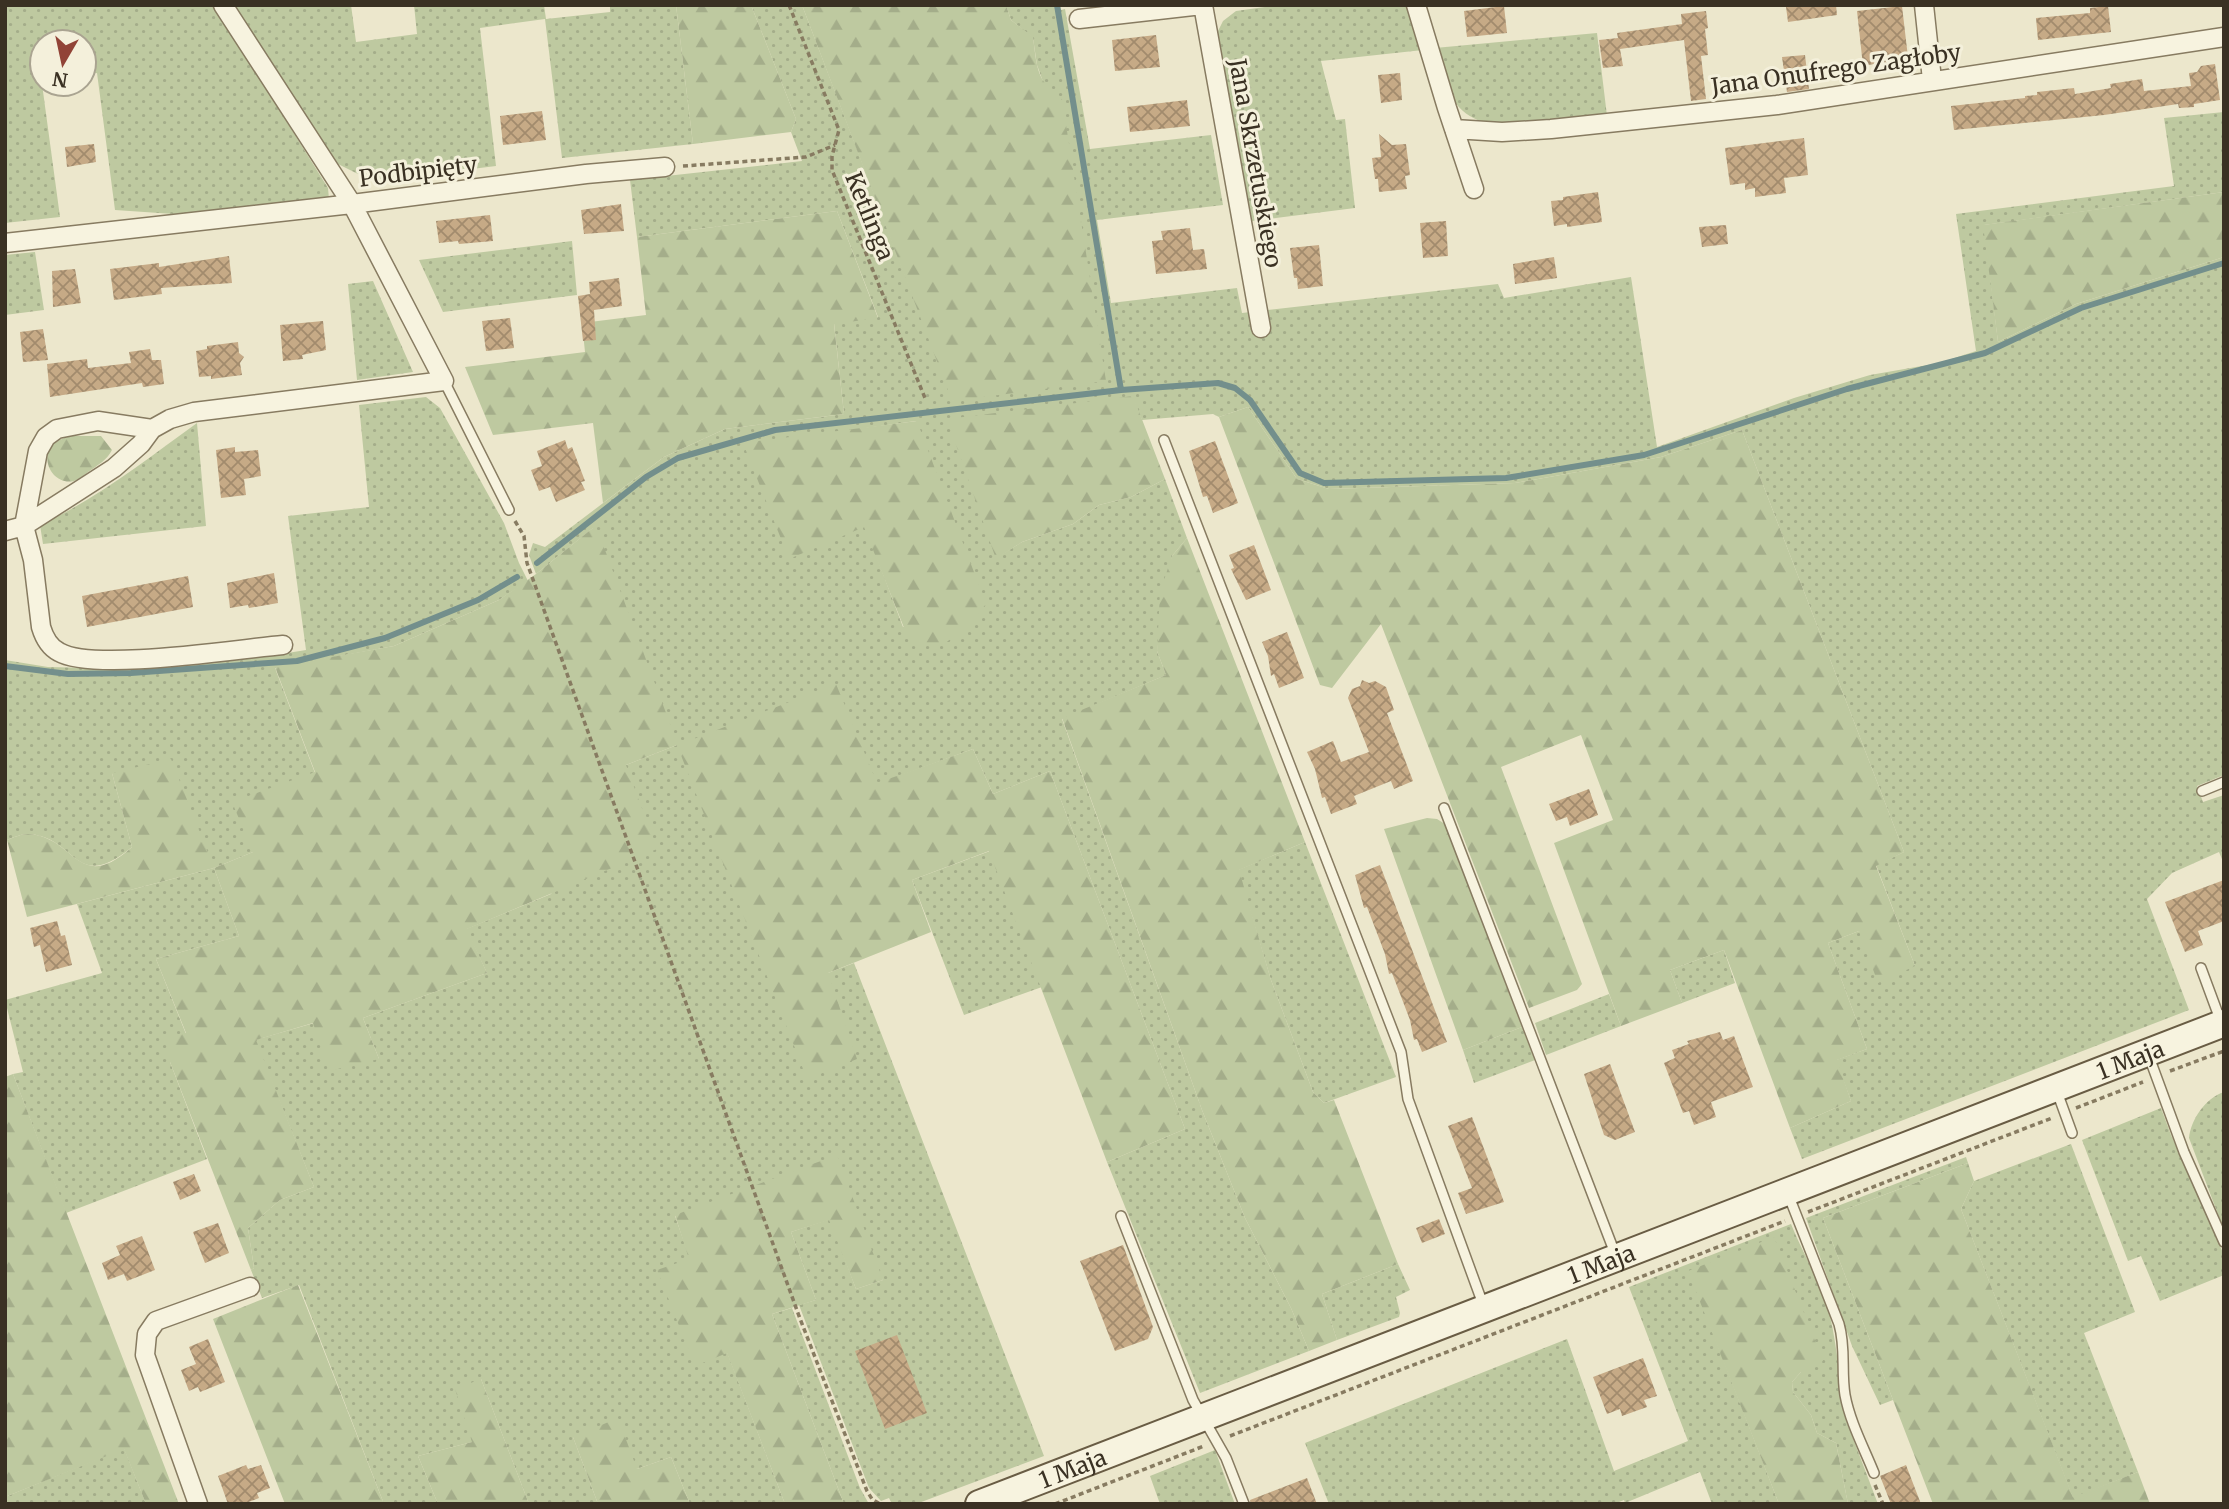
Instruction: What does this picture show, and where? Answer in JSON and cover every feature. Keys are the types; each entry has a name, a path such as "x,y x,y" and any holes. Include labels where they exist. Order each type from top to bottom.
{"main road":[{"name":"1 Maja","path":"979,1504 1617,1258 1793,1204 2055,1088 2152,1064 2223,1023"}],"street":[{"path":"5,531 24,526 114,468 141,444 152,429 170,419 194,412 444,381 352,204 223,5"},
{"name":"Jana Skrzetuskiego","path":"1079,19 1202,5 1261,328"},
{"path":"1416,5 1474,189"},
{"path":"1924,5 1932,80"},
{"name":"Jana Onufrego Zagłoby","path":"1454,129 1502,132 1608,124 1777,105 2224,37"},
{"name":"Podbipięty","path":"5,243 352,204 586,174 666,167"},
{"path":"152,429 98,421 57,429 46,437 38,451 24,526 33,560 41,627 48,642 61,654 87,659 122,660 283,645"},
{"path":"198,1504 145,1355 147,1335 156,1321 250,1286"}],"lane":[{"path":"444,381 509,510"},
{"path":"1164,440 1401,1052 1408,1099 1485,1308"},
{"path":"2202,790 2224,782"},
{"path":"1444,808 1617,1258"},
{"path":"2201,968 2223,1023"},
{"path":"2152,1064 2184,1152 2224,1242"},
{"path":"2055,1088 2073,1133"},
{"path":"1793,1204 1844,1341 1843,1367 1847,1405 1874,1473"},
{"path":"1121,1216 1193,1400 1226,1458 1244,1504"}],"path":[{"name":"Ketlinga","path":"789,5 836,121 839,138 835,145 832,170 925,398"},
{"path":"666,167 806,157 835,145"},
{"path":"509,510 524,536 527,563 799,1316 867,1490 872,1499 880,1504"},
{"path":"1055,1504 1216,1441 1793,1204 2065,1113 2152,1064 2224,1051"}],"green space":[{"path":"5,5 214,5 328,188 329,199 203,216 115,210 98,81 98,28 28,28 28,98 44,98 60,217 5,223"},
{"path":"232,5 351,5 356,42 417,34 414,5 544,5 546,19 610,12 610,5 676,5 693,144 562,158 545,19 480,28 496,166 383,180 362,176 332,161"},
{"path":"676,5 751,5 796,119 791,132 693,144"},
{"path":"751,5 802,5 953,401 1045,87 1037,65 1033,38 1011,20 1006,5 1060,5 1061,10 1065,9 1090,149 1211,135 1223,205 1097,220 1111,303 1237,288 1242,313 1498,284 1504,298 1631,277 1657,447 1794,398 1870,375 1939,363 1976,351 1956,214 2174,186 2164,118 2224,112 2224,192 1984,225 1998,342 2076,304 2224,257 2224,775 2197,786 2203,802 2224,795 2224,864 2219,852 2172,873 2147,899 2189,1010 1802,1159 1790,1128 1851,1101 1836,1060 1867,1049 1828,943 1859,931 1915,966 1876,865 1904,852 1742,430 1661,457 1515,483 1329,489 1297,479 1248,407 1219,417 1213,414 1142,420 1132,396 996,558 1022,542 1073,524 1099,505 1131,497 1165,479 1187,538 1172,556 1157,651 1166,675 1062,719 1202,1110 1245,1218 1291,1308 1309,1351 1200,1393 1107,1162 1185,1129 1050,771 993,794 973,749 877,784 828,973 854,963 1044,1456 916,1504 892,1504 889,1498 881,1501 869,1488 799,1305 816,1300 791,1232 830,1219 856,1289 883,1280 808,1167 675,1216 690,1259 695,1365 727,1352 785,1504 690,1504 671,1457 637,1469 573,1437 598,1504 529,1504 481,1379 472,1442 418,1456 438,1504 384,1504 299,1285 262,1298 251,1270 254,1268 248,1228 280,1200 314,1187 255,1040 314,1023 379,1059 363,1018 487,973 466,929 551,894 626,765 677,745 593,528 536,574 529,555 533,543 545,547 664,457 725,429 844,414 834,323 878,317 837,211 637,237 630,180 802,161 791,132 796,119","holes":["916,421 985,604 903,627 830,433"]},
{"path":"802,5 1006,5 1011,20 1033,37 1042,79 1062,99 1106,381 952,401"},
{"path":"1280,5 1413,5 1423,50 1321,61 1336,120 1345,119 1355,208 1252,221 1216,35 1223,21 1236,11"},
{"path":"1597,33 1607,116 1545,125 1499,126 1479,121 1463,111 1451,95 1435,48"},
{"path":"2224,192 2224,257 2076,304 1998,342 1983,225"},
{"path":"837,211 878,318 834,324 844,414 725,429 664,457 603,503 593,423 493,435 465,367 585,352 582,323 646,315 637,237"},
{"path":"572,241 577,295 443,312 419,260"},
{"path":"35,252 44,310 5,315 5,255"},
{"path":"373,281 413,372 357,380 348,284"},
{"path":"1133,396 1165,479 1131,497 1099,505 1073,524 1022,542 996,559 947,419"},
{"path":"426,397 440,408 504,523 528,581 499,600 394,646 275,668 315,773 253,852 214,868 112,773 132,847 113,860 98,866 87,865 44,837 28,834 7,840 5,660 48,667 92,668 275,655 306,650 288,516 369,507 359,405"},
{"path":"1248,407 1297,479 1329,489 1515,483 1661,457 1742,430 1904,852 1876,866 1915,966 1878,983 1859,931 1828,943 1867,1049 1837,1060 1851,1101 1790,1128 1724,950 1670,970 1682,1003 1621,1026 1554,843 1613,820 1581,735 1501,767 1582,984 1577,990 1529,1008 1381,624 1332,688 1320,685 1219,417"},
{"path":"917,421 986,604 963,632 941,645 910,643 864,527 789,559 743,443"},
{"path":"197,423 206,526 43,544 40,525 102,491"},
{"path":"72,436 101,436 112,450 108,457 80,478 65,481 51,471 48,455 51,447 59,440"},
{"path":"594,527 678,745 836,684 877,783 973,749 993,794 1050,771 1185,1129 1107,1162 989,851 912,880 931,932 828,973 857,1059 807,1079 677,745 626,765 657,849 467,929 487,973 363,1018 379,1059 329,1071 313,1023 256,1040 314,1187 280,1200 248,1228 254,1268 251,1270 170,1062 166,1039 186,1033 156,959 239,936 214,868 253,852 232,802 315,772 275,667 394,646 499,600"},
{"path":"1187,538 1305,842 1239,870 1271,980 1313,1092 1324,1103 1334,1100 1398,1264 1322,1294 1337,1340 1309,1351 1291,1308 1245,1218 1202,1110 1062,718 1166,675 1157,651 1160,592 1172,556"},
{"path":"171,759 214,868 27,917 7,840 28,834 44,837 88,865 99,866 114,861 132,847 112,773"},
{"path":"1427,818 1437,819 1445,824 1522,1027 1463,1050 1384,829"},
{"path":"1305,842 1396,1077 1324,1103 1313,1092 1271,980 1238,870"},
{"path":"990,851 1042,987 964,1015 912,880"},
{"path":"214,868 239,936 156,959 186,1034 170,1062 207,1159 66,1213 13,1074 23,1072 5,1000 102,973 77,904"},
{"path":"1724,950 1735,983 1682,1003 1670,970"},
{"path":"1609,994 1621,1026 1546,1055 1535,1023"},
{"path":"1522,1027 1535,1060 1474,1083 1463,1050"},
{"path":"13,1074 179,1504 146,1504 124,1449 5,1497 5,1077"},
{"path":"2224,1092 2224,1230 2189,1138 2200,1110 2211,1099"},
{"path":"2161,1108 2224,1255 2224,1275 2160,1301 2141,1256 2128,1261 2082,1140"},
{"path":"2071,1144 2135,1312 2084,1333 2138,1472 2073,1498 1961,1209 1974,1181"},
{"path":"837,1155 883,1280 856,1289 829,1220 791,1232 816,1300 772,1314 844,1504 785,1504 727,1353 695,1366 657,1270 689,1259 675,1215"},
{"path":"1966,1157 1968,1163 1823,1218 1893,1400 1880,1405 1852,1346 1806,1218"},
{"path":"1968,1163 1974,1181 1961,1209 2073,1497 2138,1472 2150,1504 1933,1504 1823,1218"},
{"path":"1791,1224 1827,1304 1848,1419 1846,1420 1878,1504 1848,1504 1836,1443 1817,1433 1811,1415 1793,1392 1792,1382 1801,1372 1689,1271 1779,1504 1712,1504 1700,1472 1625,1503 1624,1500 1614,1504 1329,1504 1305,1443 1567,1339 1614,1471 1688,1441 1629,1287"},
{"path":"1774,1237 1823,1361 1801,1372 1792,1382 1793,1392 1811,1415 1817,1433 1836,1443 1848,1504 1779,1504 1688,1271"},
{"path":"1398,1264 1410,1290 1396,1297 1399,1317 1337,1340 1322,1294"},
{"path":"298,1285 384,1504 285,1504 213,1319"},
{"path":"792,1308 860,1488 869,1504 844,1504 772,1314"},
{"path":"481,1379 529,1504 438,1504 418,1456 472,1442 455,1389"},
{"path":"618,1418 637,1469 671,1457 690,1504 598,1504 573,1437"},
{"path":"124,1448 146,1504 5,1504 5,1497"},
{"path":"1215,1450 1235,1504 1160,1504 1150,1476"}],"building":[{"path":"1836,5 1837,15 1788,22 1786,7"},
{"path":"1504,6 1507,33 1467,37 1464,11"},
{"path":"1902,6 1909,66 1874,69 1874,64 1863,66 1857,11"},
{"path":"2108,6 2111,32 2038,40 2036,18 2090,13 2090,8"},
{"path":"1706,11 1708,55 1701,56 1706,99 1691,101 1684,40 1620,49 1623,66 1603,68 1599,40 1618,38 1617,33 1682,24 1681,14"},
{"path":"1156,35 1160,67 1115,71 1112,40"},
{"path":"1805,55 1809,89 1787,92 1782,57"},
{"path":"2215,64 2220,100 2194,104 2194,107 2179,108 2178,104 2104,115 1954,130 1951,106 2025,98 2037,95 2037,92 2074,88 2075,94 2111,88 2110,84 2142,79 2144,91 2191,86 2189,73 2197,72 2201,66"},
{"path":"1400,73 1402,100 1381,103 1378,75"},
{"path":"1187,100 1190,126 1130,132 1127,107"},
{"path":"542,111 546,140 503,145 500,116"},
{"path":"1379,134 1392,145 1406,144 1410,175 1405,176 1407,189 1379,192 1372,158 1381,157"},
{"path":"1804,138 1808,175 1784,178 1786,193 1755,197 1755,188 1745,190 1745,183 1730,185 1725,148"},
{"path":"94,144 96,162 67,167 65,147"},
{"path":"1598,192 1602,222 1554,226 1551,201"},
{"path":"621,204 624,231 584,234 581,210"},
{"path":"490,215 493,241 439,243 436,221"},
{"path":"1446,221 1448,256 1423,258 1420,223"},
{"path":"1726,225 1728,244 1702,247 1699,227"},
{"path":"1190,228 1193,250 1204,249 1207,269 1156,274 1152,241 1163,240 1161,231"},
{"path":"1319,245 1323,286 1298,289 1290,248"},
{"path":"229,256 232,283 161,288 162,294 114,300 110,269 159,263 159,267"},
{"path":"1554,257 1557,278 1515,284 1513,264"},
{"path":"75,269 81,303 53,307 52,271"},
{"path":"619,278 622,306 594,310 596,340 583,341 578,296 590,294 589,282"},
{"path":"510,318 514,348 486,351 482,321"},
{"path":"323,321 326,350 302,355 303,359 283,361 280,325"},
{"path":"43,329 48,360 23,362 20,332"},
{"path":"238,342 239,353 244,357 240,363 242,375 211,379 211,376 199,377 196,351 207,349 207,346"},
{"path":"150,349 152,360 161,360 164,384 143,387 142,383 50,397 47,364 87,359 88,368 131,363 129,352"},
{"path":"565,440 568,449 572,447 585,481 581,482 585,490 556,502 550,487 539,491 531,470 542,466 537,451"},
{"path":"1215,441 1238,503 1213,513 1207,496 1203,497 1189,451"},
{"path":"235,447 235,452 258,450 261,476 244,479 246,495 221,498 216,450"},
{"path":"1254,545 1271,590 1246,600 1231,569 1234,568 1229,555"},
{"path":"274,573 278,603 230,608 227,583"},
{"path":"188,576 193,607 87,627 82,596"},
{"path":"1287,632 1304,678 1279,688 1274,674 1271,676 1268,656 1262,642"},
{"path":"1362,680 1369,683 1375,681 1386,687 1394,710 1387,713 1413,781 1394,789 1391,781 1354,796 1357,804 1331,814 1325,797 1322,798 1315,769 1307,752 1333,741 1341,762 1369,752 1348,698 1352,689 1360,686"},
{"path":"1589,789 1598,815 1570,826 1567,817 1556,821 1549,804"},
{"path":"1380,865 1447,1042 1422,1052 1417,1039 1414,1040 1410,1020 1392,973 1389,974 1385,954 1367,907 1364,908 1355,875"},
{"path":"2224,880 2224,921 2198,931 2203,945 2185,952 2165,902"},
{"path":"57,921 61,936 65,935 72,965 46,972 40,945 34,947 30,928"},
{"path":"1720,1032 1723,1040 1734,1036 1753,1087 1711,1102 1716,1117 1694,1125 1689,1111 1683,1113 1664,1063 1675,1058 1672,1050 1689,1044 1687,1041"},
{"path":"1610,1064 1635,1132 1615,1140 1604,1135 1584,1074"},
{"path":"1472,1117 1504,1202 1466,1214 1458,1193 1472,1188 1448,1126"},
{"path":"194,1174 201,1191 180,1200 173,1182"},
{"path":"1439,1219 1445,1234 1422,1243 1416,1228"},
{"path":"218,1223 229,1253 205,1263 193,1232"},
{"path":"142,1236 155,1270 127,1281 124,1274 108,1280 102,1263 120,1255 116,1246"},
{"path":"1123,1245 1153,1327 1148,1339 1115,1351 1080,1261"},
{"path":"897,1335 927,1413 885,1429 855,1351"},
{"path":"208,1339 225,1382 200,1392 198,1387 189,1391 181,1370 196,1364 189,1347"},
{"path":"1643,1358 1657,1396 1644,1400 1647,1407 1622,1416 1620,1409 1607,1414 1593,1377"},
{"path":"246,1465 248,1469 261,1465 270,1488 257,1493 259,1498 243,1504 228,1504 218,1476"},
{"path":"1906,1465 1921,1504 1891,1504 1880,1476"},
{"path":"1307,1478 1317,1504 1251,1504 1250,1500"}],"waterway":[{"path":"1057,5 1121,390"},
{"path":"537,563 646,477 678,458 775,430 1121,390 1218,383 1235,388 1250,400 1300,473 1324,483 1506,478 1644,455 1847,389 1985,353 2081,308 2224,263"},
{"path":"5,666 68,674 131,673 297,661 385,638 478,600 517,577"}]}
